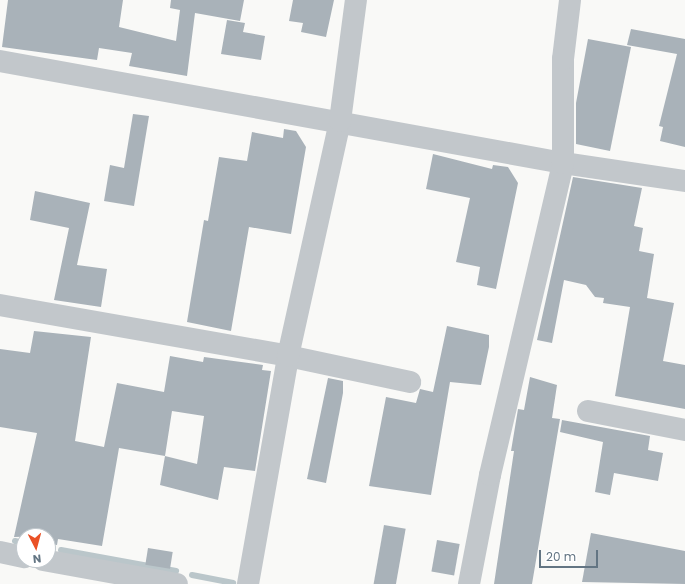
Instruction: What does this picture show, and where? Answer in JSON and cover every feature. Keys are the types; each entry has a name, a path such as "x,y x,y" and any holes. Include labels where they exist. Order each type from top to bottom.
{"street":[{"path":"248,584 288,356 340,121 356,0"},
{"path":"469,584 490,475 563,163 563,59 570,0"},
{"path":"0,61 340,121 563,163 685,181"},
{"path":"0,306 288,356 410,382"},
{"path":"588,412 685,430"},
{"path":"0,552 16,555"},
{"path":"56,562 176,584"}],"building":[{"path":"8,0 123,0 119,27 176,41 180,10 170,8 171,0 244,0 240,21 195,13 187,76 129,66 132,53 99,48 97,60 2,47"},
{"path":"293,0 334,0 326,37 301,32 303,23 289,21"},
{"path":"227,20 245,23 243,32 265,36 261,60 221,54"},
{"path":"631,29 685,39 685,147 660,141 663,127 659,126 677,54 627,45"},
{"path":"588,39 631,47 610,151 576,144 576,103"},
{"path":"133,114 149,116 134,206 104,201 110,165 124,168"},
{"path":"284,129 296,131 306,147 291,234 249,227 231,331 187,322 204,220 208,221 219,157 247,161 252,132 283,138"},
{"path":"433,154 492,169 493,165 508,167 518,183 496,289 477,285 480,267 456,262 470,198 426,189"},
{"path":"573,177 642,188 634,226 643,228 639,251 654,254 647,298 674,303 663,361 685,365 685,409 615,396 630,307 603,303 604,298 595,297 586,285 564,280 552,343 537,340"},
{"path":"35,191 90,203 77,265 107,269 101,307 54,300 69,228 30,220"},
{"path":"447,326 489,335 489,347 481,385 450,382 431,495 369,486 386,397 416,403 420,389 433,392"},
{"path":"34,331 91,337 75,441 104,447 117,383 164,392 170,356 203,362 204,357 263,365 262,370 271,371 255,471 224,467 218,500 160,485 165,456 119,448 102,546 58,539 56,545 56,528 16,528 16,537 14,537 37,433 0,427 0,349 30,353","holes":["172,411 204,416 197,464 165,456"]},
{"path":"530,377 557,385 552,418 560,419 532,584 494,584 514,451 511,451 518,409 524,410"},
{"path":"328,378 343,381 343,393 326,483 307,479"},
{"path":"562,420 650,436 648,450 663,453 658,481 614,473 610,495 595,492 603,442 560,432"},
{"path":"384,525 406,529 396,584 374,584"},
{"path":"591,533 685,551 685,584 582,582"},
{"path":"437,540 460,544 454,576 431,572"},
{"path":"148,548 173,552 170,569 145,565"}],"waterway":[{"path":"61,550 176,571"},
{"path":"192,575 233,583"}]}
